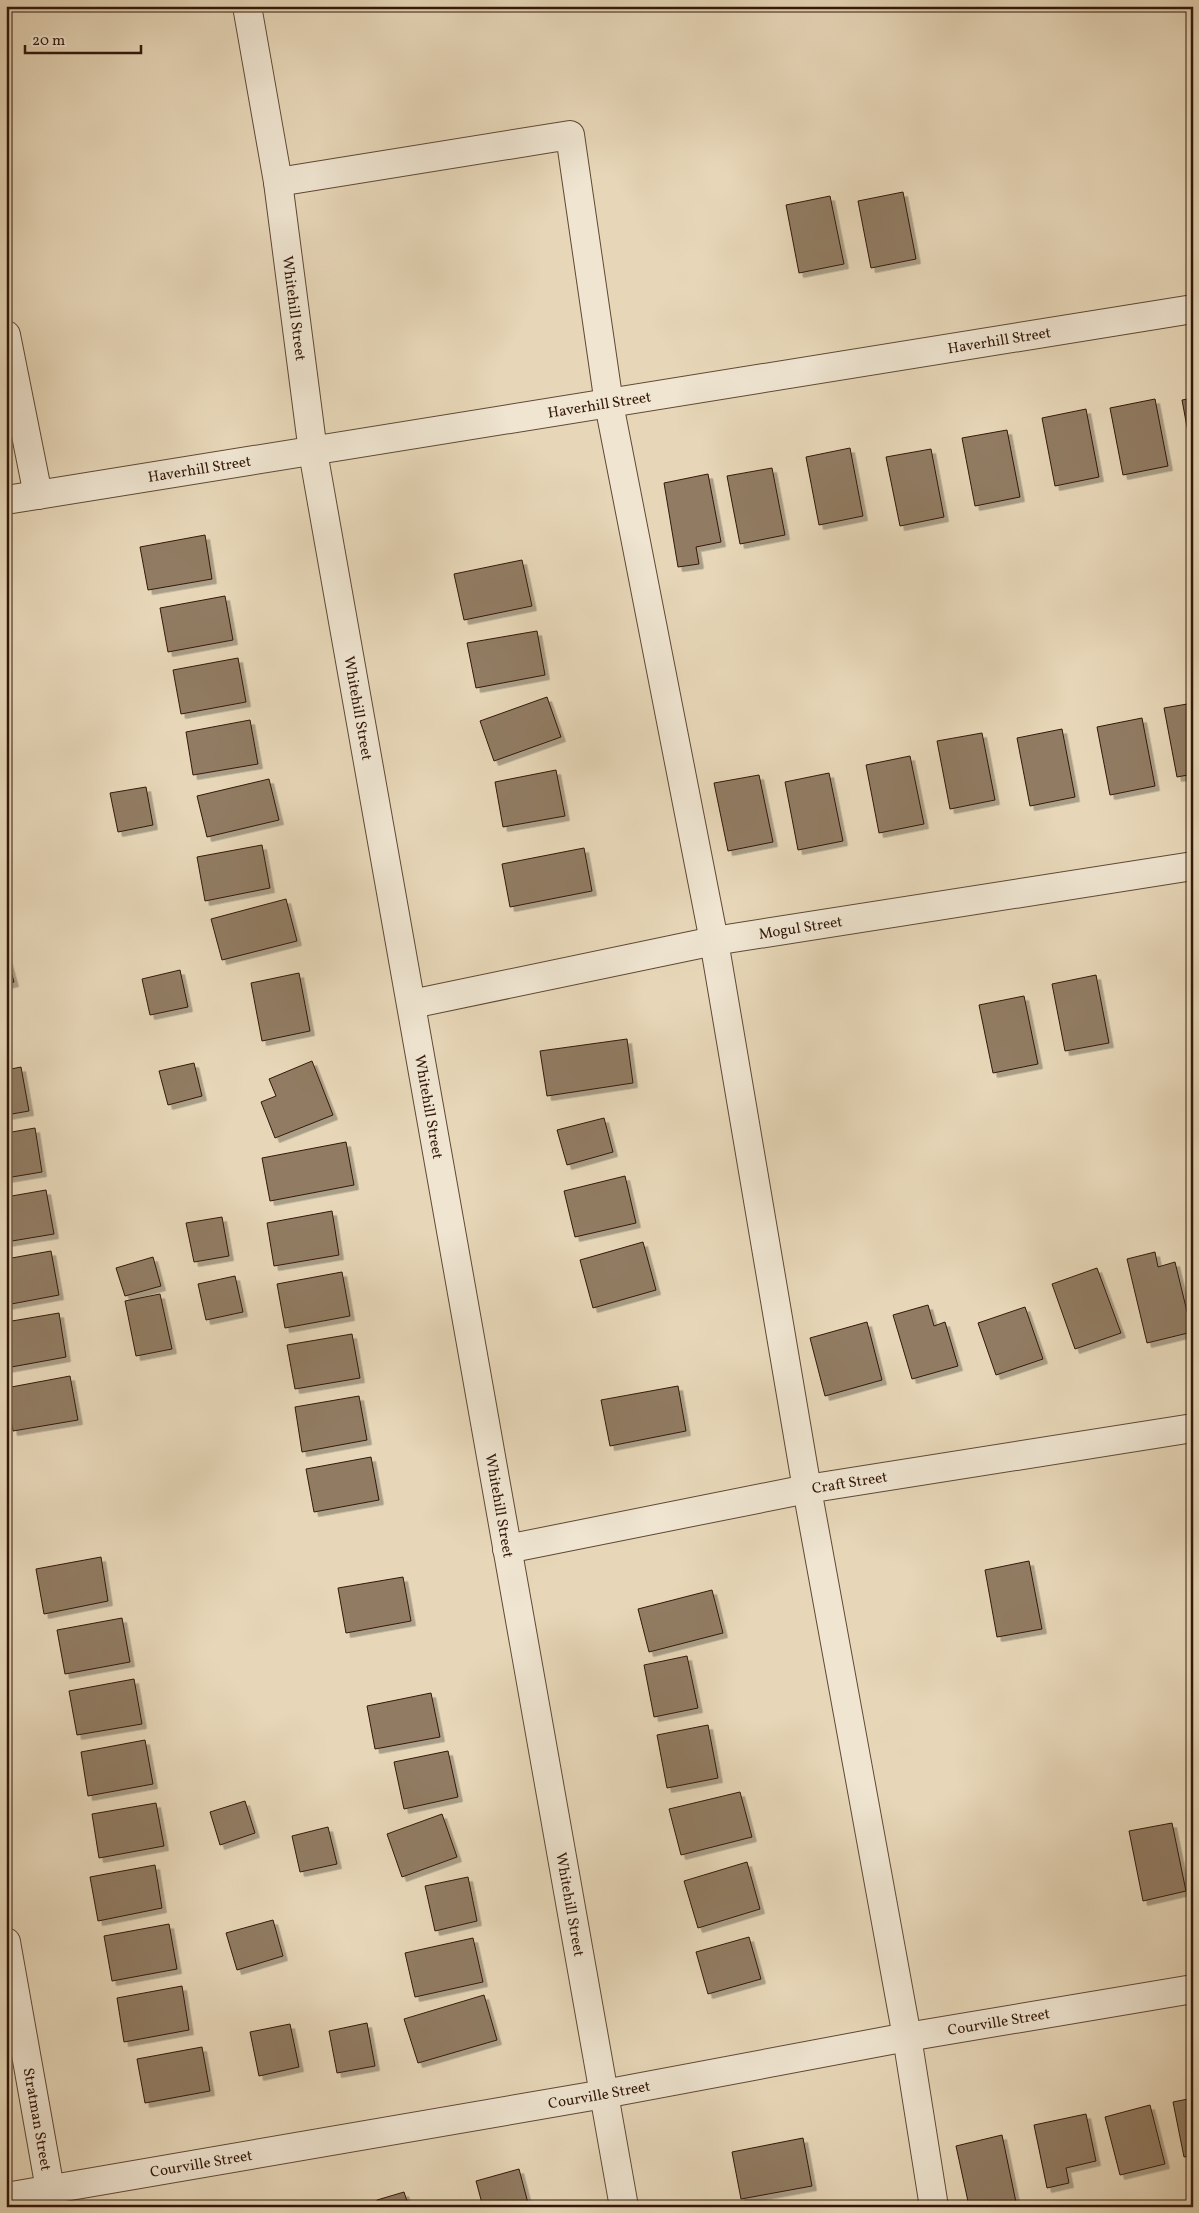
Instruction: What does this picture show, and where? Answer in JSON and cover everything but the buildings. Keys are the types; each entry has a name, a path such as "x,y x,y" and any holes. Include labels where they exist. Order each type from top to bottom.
{"street":[{"name":"Whitehill Street","path":"247,6 278,182 313,452 624,2207"},
{"path":"278,182 570,134 609,404 714,941 807,1489 907,2037 934,2207"},
{"name":"Haverhill Street","path":"6,500 1193,309"},
{"path":"6,335 38,494"},
{"name":"Mogul Street","path":"412,1004 714,941 1193,866"},
{"name":"Craft Street","path":"507,1549 807,1489 1193,1428"},
{"name":"Stratman Street","path":"6,1942 52,2198"},
{"name":"Courville Street","path":"6,2197 52,2198 907,2037 1193,1989"}]}
